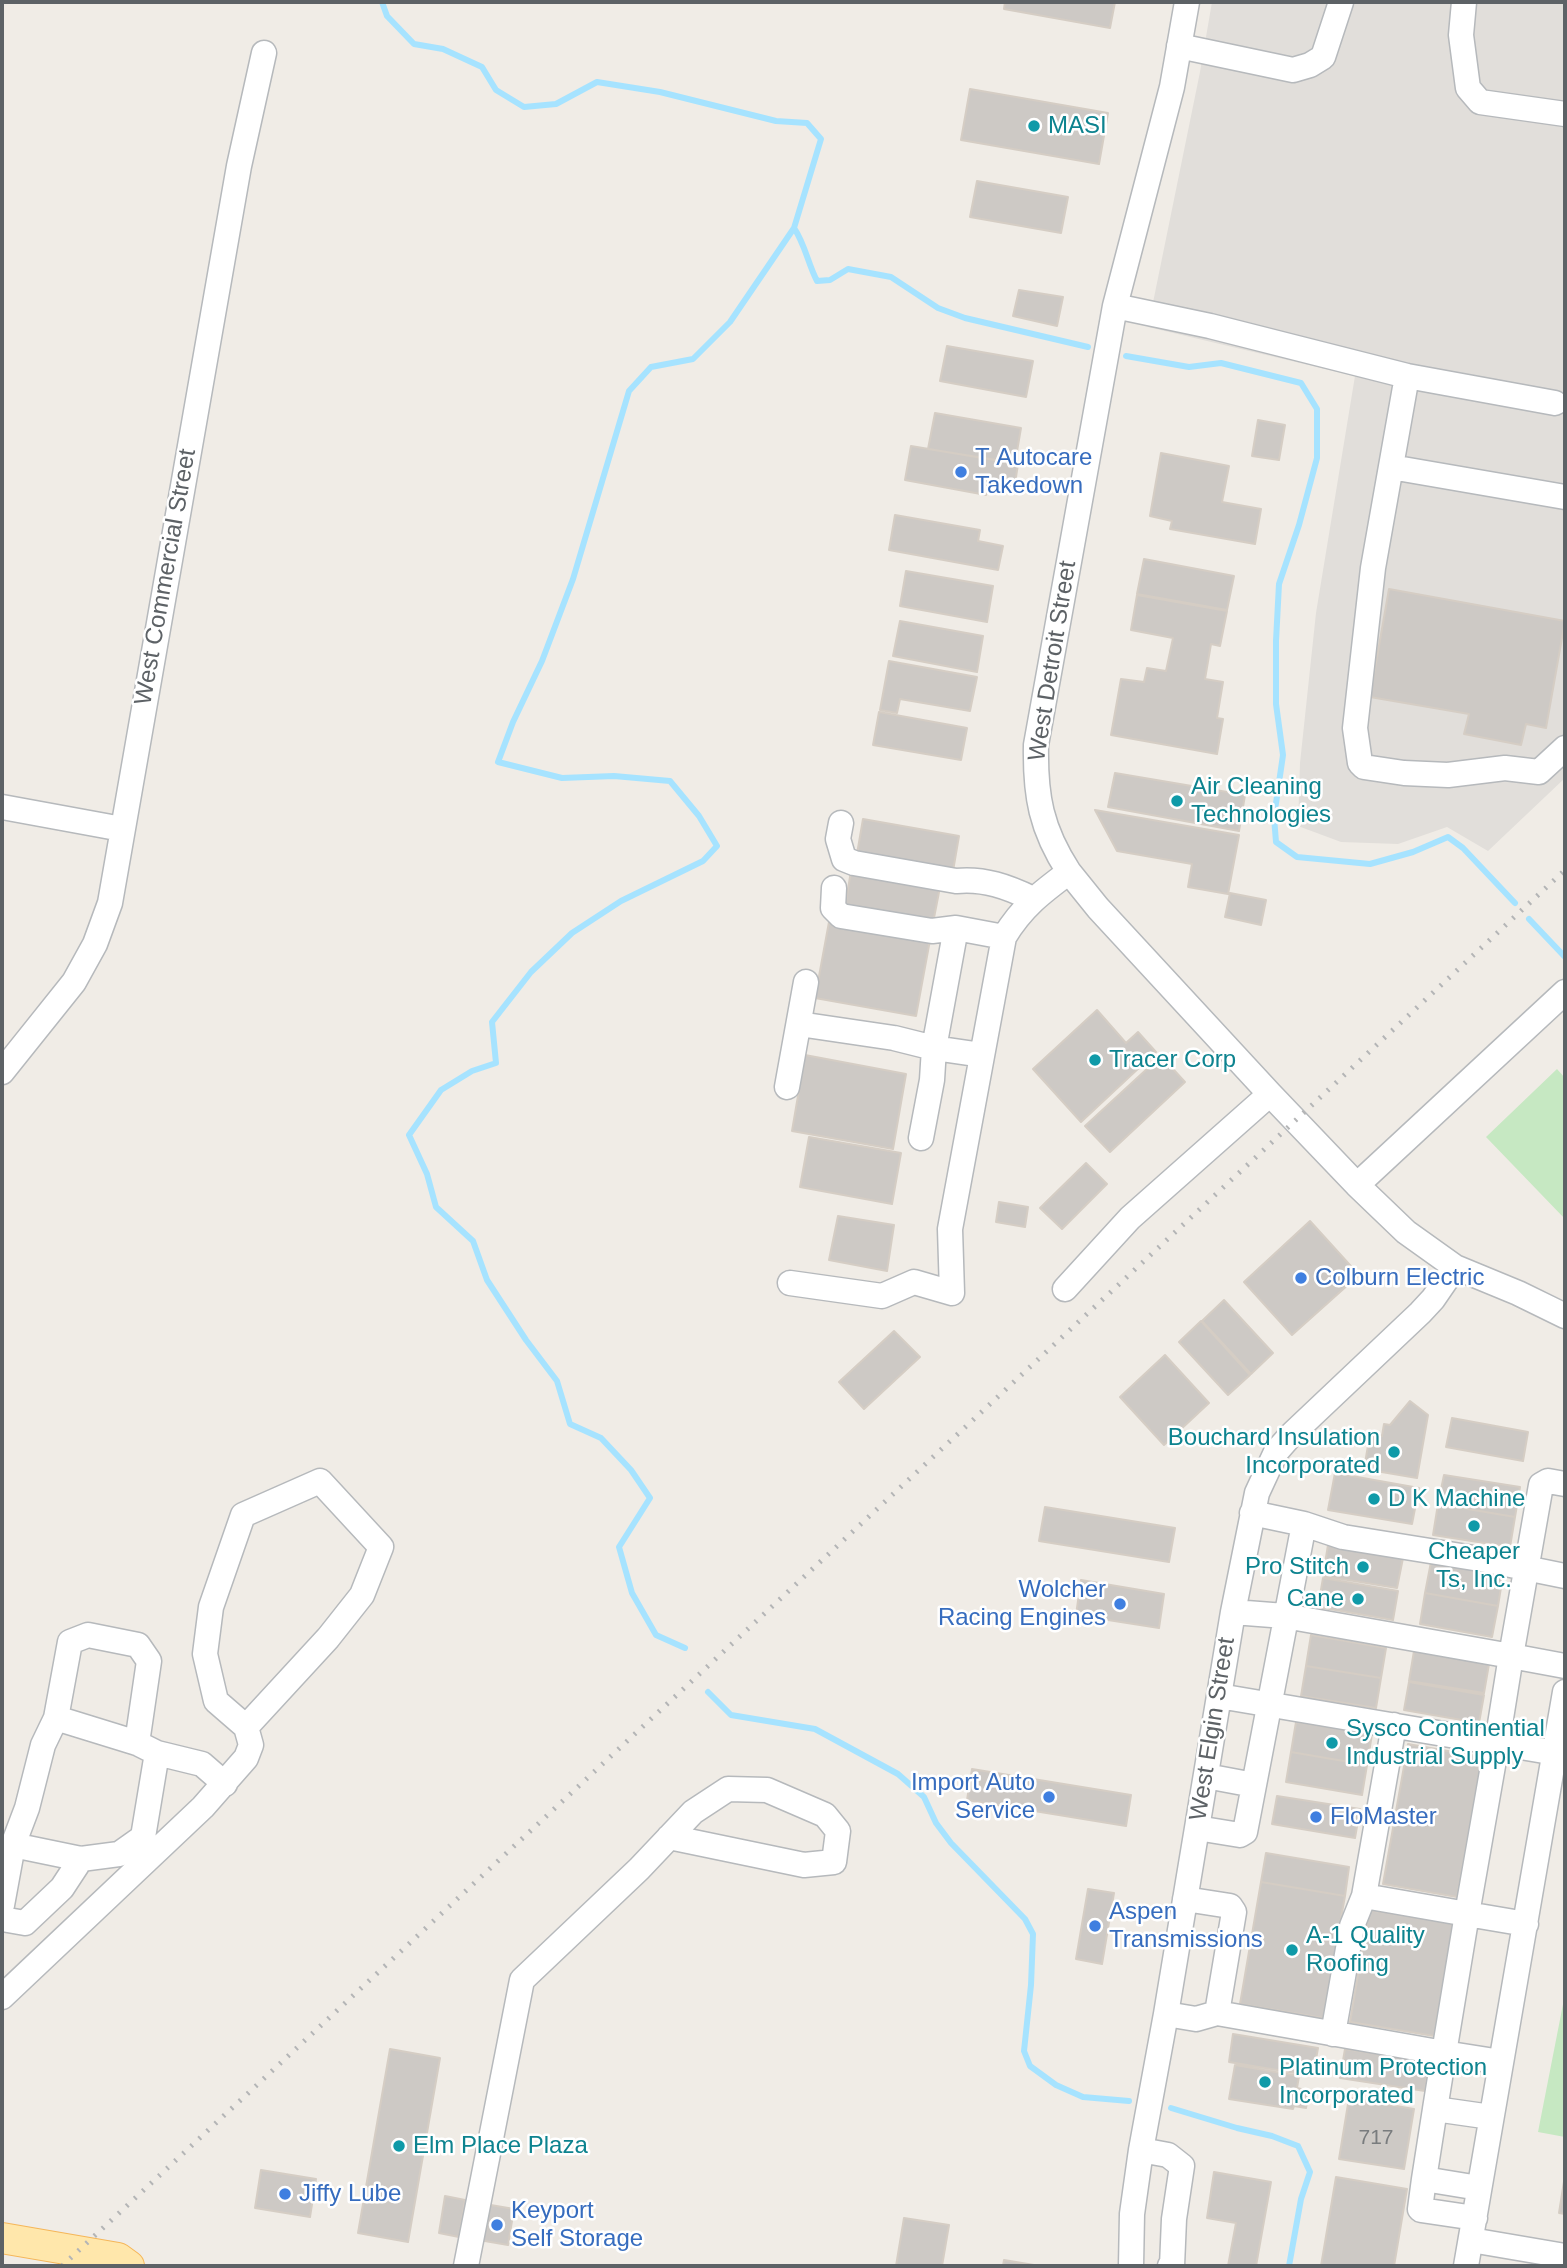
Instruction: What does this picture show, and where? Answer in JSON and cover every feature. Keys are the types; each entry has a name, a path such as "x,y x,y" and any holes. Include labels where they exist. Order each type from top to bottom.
{"main road":[{"path":"2,2238 118,2258 129,2266"}],"street":[{"name":"West Detroit Street","path":"1187,2 1172,87 1115,306 1036,745 1038,799 1042,818 1055,850 1098,908 1270,1094 1406,1232 1455,1267 1565,1316"},
{"path":"1179,46 1293,70 1310,65 1323,57 1341,2"},
{"path":"1464,2 1461,35 1468,88 1480,102 1565,114"},
{"name":"West Commercial Street","path":"2,1072 74,982 94,944 110,902 239,166 264,53"},
{"path":"1115,306 1407,376 1555,403"},
{"path":"1407,376 1373,568 1355,728 1360,763 1364,767 1404,773 1448,775 1505,768 1539,772 1565,748"},
{"path":"1391,467 1565,496"},
{"path":"2,807 122,829"},
{"path":"841,822 838,839 844,859 956,881 983,881 1004,886 1033,899"},
{"path":"790,1283 882,1296 914,1282 952,1293 950,1229 1004,937 1017,916 1033,899 1069,872"},
{"path":"834,888 833,908 841,916 932,931 956,928 1004,937"},
{"path":"921,1138 956,928"},
{"path":"787,1087 806,982"},
{"path":"1357,1185 1565,992"},
{"path":"799,1024 982,1055"},
{"path":"1065,1289 1130,1218 1270,1094"},
{"name":"West Elgin Street","path":"1131,2266 1132,2214 1141,2150 1233,1612 1257,1493 1276,1452 1290,1436 1420,1313 1455,1267"},
{"path":"2,1997 203,1807 246,1758 251,1745 246,1727 216,1701 205,1654 211,1607 243,1515 320,1481 381,1547 362,1595 328,1638 246,1727"},
{"path":"1565,1484 1548,1481 1541,1485 1467,1914 1420,2209 1473,2229 1565,2256"},
{"path":"1252,1513 1304,1524 1343,1537 1565,1576"},
{"path":"1197,1828 1240,1835 1245,1832 1304,1524"},
{"path":"1233,1612 1285,1616 1565,1666"},
{"path":"2,1905 12,1845 27,1808 43,1745 56,1718 70,1642 89,1635 138,1645 149,1661 143,1837 119,1854 81,1859 12,1845"},
{"path":"1466,2266 1565,1692"},
{"path":"1219,1696 1556,1753"},
{"path":"56,1718 202,1764 225,1784"},
{"path":"1333,2034 1352,1926 1364,1896 1394,1725"},
{"path":"1206,1776 1254,1785"},
{"path":"466,2266 522,1980 639,1869 669,1837 693,1812 728,1789 767,1790 825,1815 838,1831 834,1862 804,1865 669,1837"},
{"path":"2,1919 25,1923 62,1888 81,1859"},
{"path":"1364,1896 1526,1924"},
{"path":"1185,1899 1230,1906 1234,1912 1217,2014"},
{"path":"1166,2014 1196,2019 1217,2014 1501,2062"},
{"path":"1435,2109 1491,2118"},
{"path":"1141,2150 1168,2155 1182,2166 1174,2219 1172,2266"},
{"path":"1424,2179 1479,2188"}],"shaded area":[{"path":"1212,2 1565,2 1565,778 1488,851 1447,827 1398,844 1341,842 1298,826 1300,763 1316,613 1355,376 1148,327"}],"green space":[{"path":"1557,1069 1565,1078 1565,1219 1486,1137"},
{"path":"1565,1994 1565,2137 1538,2132"}],"building":[{"path":"1005,2 1115,2 1110,28 1004,9"},
{"name":"MASI","path":"970,89 1108,113 1099,164 961,140"},
{"path":"977,181 1068,197 1061,233 970,217"},
{"path":"1019,290 1063,297 1057,326 1013,316"},
{"path":"947,346 1033,361 1026,397 940,381"},
{"path":"935,413 1021,428 1015,463 928,449"},
{"path":"1258,420 1285,425 1279,460 1252,456"},
{"name":"T Autocare Takedown","path":"911,446 1018,464 1014,490 988,485 986,495 905,480"},
{"path":"1161,453 1229,466 1222,502 1261,509 1255,544 1170,529 1172,521 1150,516"},
{"path":"895,515 980,530 978,541 1003,546 998,570 889,550"},
{"path":"1144,559 1234,576 1227,610 1137,594"},
{"path":"906,571 993,586 987,622 900,606"},
{"path":"1389,589 1565,621 1546,728 1526,724 1521,745 1464,734 1469,714 1370,697"},
{"path":"1137,595 1227,611 1220,646 1211,644 1205,679 1223,682 1217,718 1223,719 1217,754 1111,735 1121,679 1144,682 1147,668 1166,671 1173,638 1131,630"},
{"path":"900,621 983,636 977,672 893,656"},
{"path":"889,661 977,677 970,711 900,699 897,713 880,710"},
{"path":"879,712 967,728 961,760 873,745"},
{"name":"Air Cleaning Technologies","path":"1115,773 1245,795 1239,831 1108,807"},
{"path":"1095,810 1239,835 1228,894 1188,887 1192,864 1117,851"},
{"path":"863,819 959,836 953,871 857,854"},
{"path":"851,871 940,887 933,923 845,907"},
{"path":"1230,893 1266,900 1261,925 1225,917"},
{"path":"829,922 930,940 916,1016 815,998"},
{"name":"Tracer Corp","path":"1097,1010 1126,1043 1138,1032 1156,1052 1081,1122 1033,1069"},
{"path":"805,1055 906,1074 893,1149 792,1131"},
{"path":"1161,1056 1185,1082 1110,1152 1085,1126"},
{"path":"809,1137 901,1153 892,1204 800,1187"},
{"path":"1086,1163 1107,1184 1062,1229 1040,1208"},
{"path":"999,1202 1028,1207 1025,1227 996,1222"},
{"path":"838,1216 894,1225 887,1271 829,1260"},
{"name":"Colburn Electric","path":"1310,1221 1359,1275 1292,1335 1244,1282"},
{"path":"1224,1300 1273,1353 1251,1374 1202,1321"},
{"path":"1201,1321 1250,1375 1228,1395 1179,1342"},
{"path":"894,1331 920,1357 864,1409 839,1382"},
{"path":"1165,1355 1209,1403 1164,1445 1120,1397"},
{"name":"Bouchard Insulation Incorporated","path":"1410,1401 1428,1415 1417,1478 1364,1469 1370,1434 1382,1436 1384,1424 1390,1425"},
{"path":"1452,1418 1528,1432 1523,1461 1446,1447"},
{"name":"D K Machine","path":"1335,1473 1419,1488 1412,1524 1328,1510"},
{"path":"1444,1475 1520,1487 1515,1517 1438,1504"},
{"name":"Cheaper Ts, Inc.","path":"1438,1504 1515,1517 1510,1547 1433,1535"},
{"path":"1045,1507 1175,1528 1169,1562 1039,1541"},
{"name":"Pro Stitch","path":"1328,1545 1403,1558 1397,1588 1323,1576"},
{"path":"1431,1562 1503,1575 1498,1606 1425,1593"},
{"name":"Cane","path":"1323,1578 1398,1591 1393,1620 1318,1607"},
{"name":"Wolcher Racing Engines","path":"1081,1580 1164,1594 1159,1628 1076,1615"},
{"path":"1425,1593 1498,1606 1492,1637 1420,1624"},
{"path":"1311,1635 1386,1648 1381,1678 1306,1666"},
{"path":"1414,1651 1489,1664 1484,1693 1409,1681"},
{"path":"1306,1666 1381,1678 1376,1708 1301,1696"},
{"path":"1409,1682 1484,1695 1479,1723 1404,1710"},
{"name":"Sysco Continential Industrial Supply","path":"1296,1722 1372,1734 1367,1765 1291,1752"},
{"path":"1408,1744 1482,1757 1457,1897 1383,1884"},
{"path":"1291,1752 1367,1765 1362,1795 1286,1782"},
{"name":"Import Auto Service","path":"972,1769 1131,1795 1126,1826 967,1800"},
{"name":"FloMaster","path":"1277,1796 1360,1809 1355,1838 1272,1824"},
{"path":"1266,1853 1349,1867 1345,1896 1261,1882"},
{"name":"A-1 Quality Roofing","path":"1261,1882 1345,1896 1323,2018 1240,2004"},
{"name":"Aspen Transmissions","path":"1088,1889 1114,1893 1102,1964 1076,1959"},
{"path":"1369,1910 1453,1924 1434,2036 1350,2022"},
{"path":"1233,2034 1318,2048 1313,2076 1229,2062"},
{"name":"Elm Place Plaza","path":"390,2049 440,2058 408,2242 358,2233"},
{"path":"1345,2049 1429,2062 1425,2091 1340,2078"},
{"name":"Platinum Protection Incorporated","path":"1235,2065 1299,2076 1297,2088 1309,2091 1306,2108 1294,2106 1293,2109 1229,2099"},
{"path":"1349,2098 1414,2109 1404,2169 1339,2159"},
{"name":"Jiffy Lube","path":"261,2170 316,2179 310,2217 255,2208"},
{"path":"1214,2172 1271,2182 1256,2266 1228,2266 1236,2223 1207,2218"},
{"path":"1565,2175 1565,2214 1559,2213"},
{"path":"1336,2177 1407,2189 1394,2266 1321,2266"},
{"path":"445,2196 465,2200 459,2237 439,2233"},
{"name":"Keyport Self Storage","path":"485,2204 514,2209 508,2245 479,2240"},
{"path":"904,2218 949,2225 942,2266 896,2266"},
{"path":"1004,2260 1040,2266 1003,2266"}],"waterway":[{"path":"382,2 387,16 414,44 443,49 482,67 496,90 524,107 556,104 597,82 660,92 776,121 807,123 821,139 794,228 730,322 693,359 651,367 629,391 573,579 542,661 513,722 498,762 562,778 614,776 670,781 699,816 717,846 703,861 621,901 572,933 531,972 492,1022 496,1063 472,1071 441,1090 409,1135 427,1174 436,1207 473,1241 487,1280 526,1340 557,1381 570,1424 601,1438 631,1470 650,1498 619,1547 632,1593 656,1635 685,1648"},
{"path":"794,228 817,281 830,280 848,269 891,277 938,308 965,318 1088,347"},
{"path":"1126,356 1189,367 1221,363 1301,383 1317,409 1317,458 1299,525 1279,584 1276,704 1283,755 1274,817 1276,842 1297,857 1370,864 1413,852 1448,837 1463,848 1515,903"},
{"path":"1529,919 1565,957"},
{"path":"708,1692 731,1715 815,1729 898,1774 924,1797 936,1823 951,1843 1025,1919 1033,1934 1024,2051 1030,2066 1056,2085 1083,2097 1129,2101"},
{"path":"1171,2108 1272,2136 1298,2146 1310,2172 1301,2199 1289,2266"}],"railway":[{"path":"62,2266 1565,870"}],"place":[{"name":"MASI","path":"1034,126"},
{"name":"T Autocare Takedown","path":"961,472"},
{"name":"Air Cleaning Technologies","path":"1177,801"},
{"name":"Tracer Corp","path":"1095,1060"},
{"name":"Colburn Electric","path":"1301,1278"},
{"name":"Bouchard Insulation Incorporated","path":"1394,1452"},
{"name":"D K Machine","path":"1374,1499"},
{"name":"Cheaper Ts, Inc.","path":"1474,1526"},
{"name":"Pro Stitch","path":"1363,1567"},
{"name":"Cane","path":"1358,1599"},
{"name":"Wolcher Racing Engines","path":"1120,1604"},
{"name":"Sysco Continential Industrial Supply","path":"1332,1743"},
{"name":"Import Auto Service","path":"1049,1797"},
{"name":"FloMaster","path":"1316,1817"},
{"name":"Aspen Transmissions","path":"1095,1926"},
{"name":"A-1 Quality Roofing","path":"1292,1950"},
{"name":"Platinum Protection Incorporated","path":"1265,2082"},
{"name":"Elm Place Plaza","path":"399,2146"},
{"name":"Jiffy Lube","path":"285,2194"},
{"name":"Keyport Self Storage","path":"497,2225"}]}
